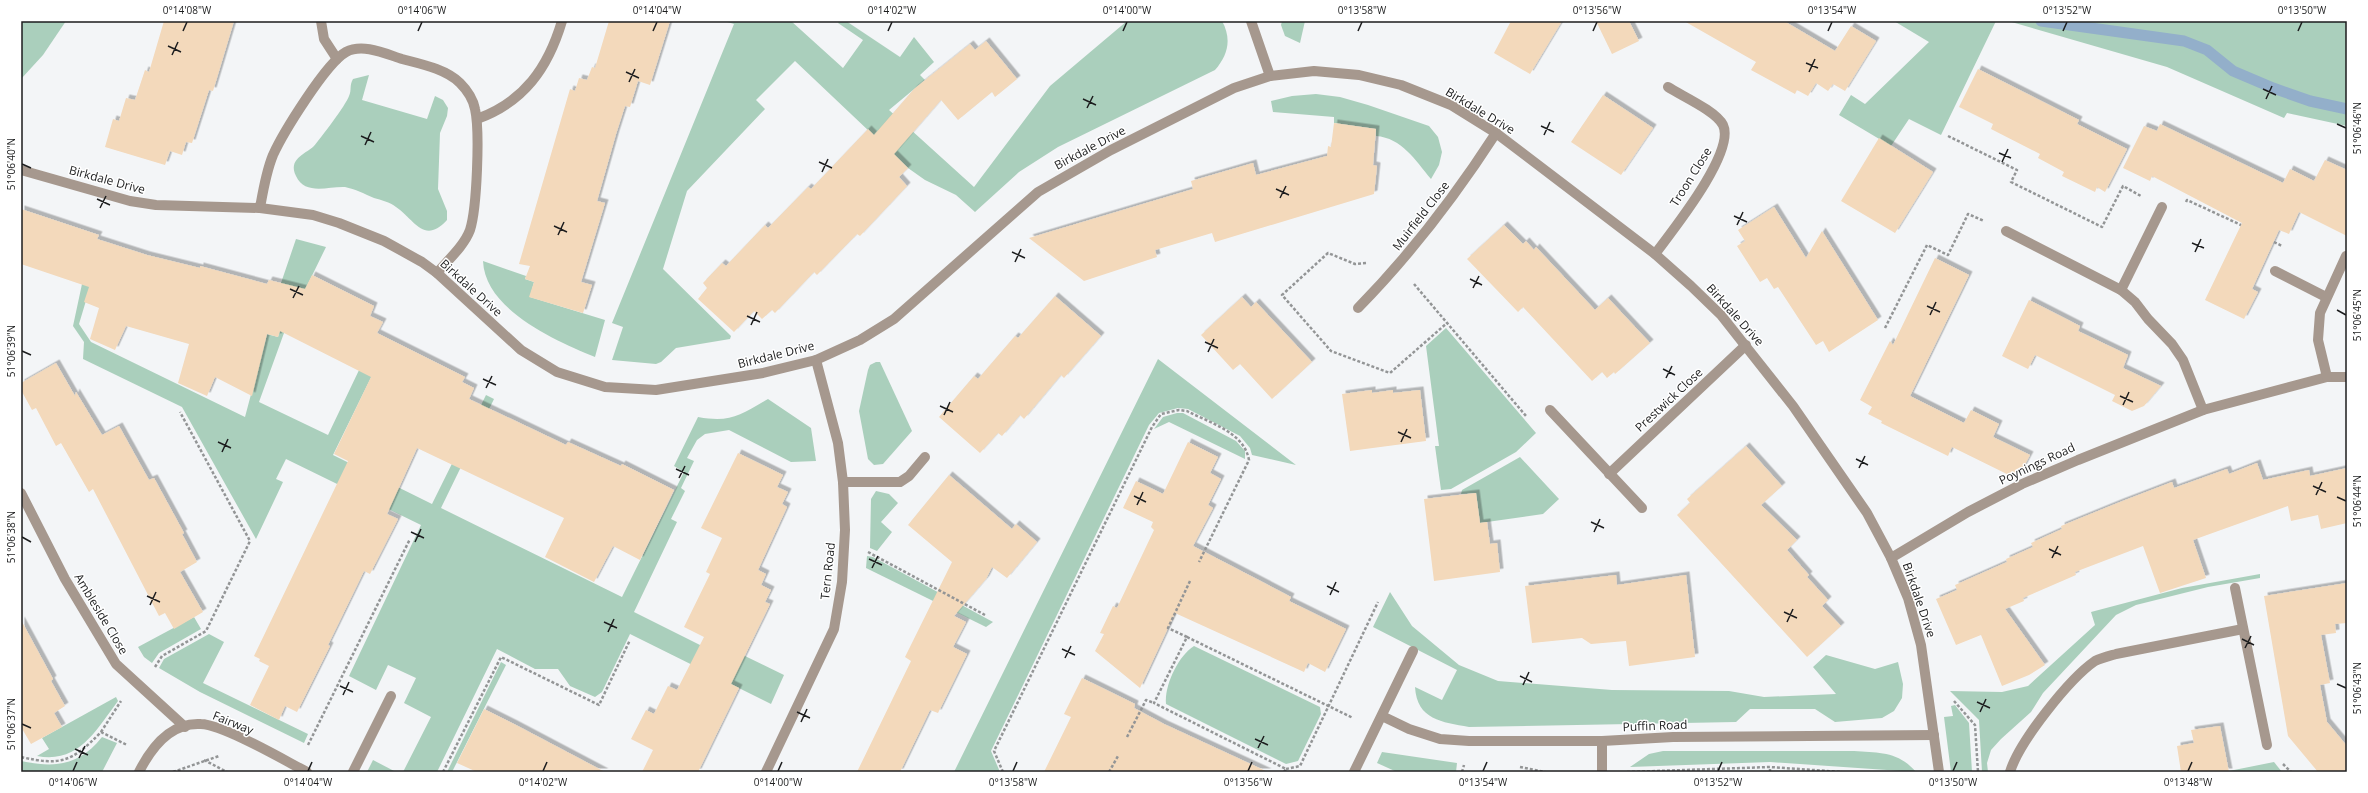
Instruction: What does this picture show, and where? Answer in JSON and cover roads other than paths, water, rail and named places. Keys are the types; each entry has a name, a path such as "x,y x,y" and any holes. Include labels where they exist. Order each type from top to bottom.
{"street":[{"path":"321,21 324,39 337,59"},
{"path":"477,119 496,112 525,89 549,57 562,21"},
{"path":"1251,21 1270,76"},
{"path":"260,208 273,156 290,126 337,59 356,48 367,49 420,64 451,76 460,83 472,99 477,119 474,210 470,230 460,247 437,273"},
{"name":"Birkdale Drive","path":"21,170 130,201 156,205 260,208 313,215 339,223 403,250 437,273 521,350 557,372 605,387 656,390 763,373 816,360 860,340 894,319 1020,207 1056,180 1234,88 1270,76 1314,71 1359,75 1401,85 1450,105 1496,133 1655,254 1716,310 1746,345 1837,467 1867,513 1891,558 1908,598 1921,645 1934,735"},
{"name":"Troon Close","path":"1655,254 1709,177 1722,154 1726,134 1718,118 1668,87"},
{"name":"Muirfield Close","path":"1358,308 1399,265 1442,214 1496,133"},
{"path":"2121,290 2162,207"},
{"path":"2006,231 2121,290 2135,302 2148,320 2172,344 2183,360 2202,410"},
{"path":"2327,377 2318,340 2320,312 2346,256"},
{"path":"2275,271 2326,297"},
{"name":"Prestwick Close","path":"1609,474 1746,345"},
{"name":"Tern Road","path":"766,772 834,629 842,582 844,547 843,482 838,443 816,360"},
{"name":"Poynings Road","path":"1891,558 1968,512 2022,484 2202,410 2327,377 2347,377"},
{"path":"1550,410 1642,508"},
{"path":"843,482 900,482 909,476 925,457"},
{"name":"Ambleside Close","path":"21,493 102,644 116,664 185,727"},
{"path":"2235,588 2267,745"},
{"path":"2010,772 2016,754 2028,735 2080,674 2096,660 2116,654 2243,629"},
{"path":"1354,772 1413,652"},
{"path":"353,772 391,696"},
{"name":"Puffin Road","path":"1382,716 1409,729 1440,739 1469,741 1602,741 1673,737 1934,735"},
{"name":"Fairway","path":"140,772 146,759 164,736 185,727 201,724 220,729 307,772"},
{"path":"1934,735 1939,772"},
{"path":"1602,741 1602,772"}],"waterway":[{"path":"2041,21 2184,41 2207,50 2233,71 2273,88 2310,101 2347,109"}]}
